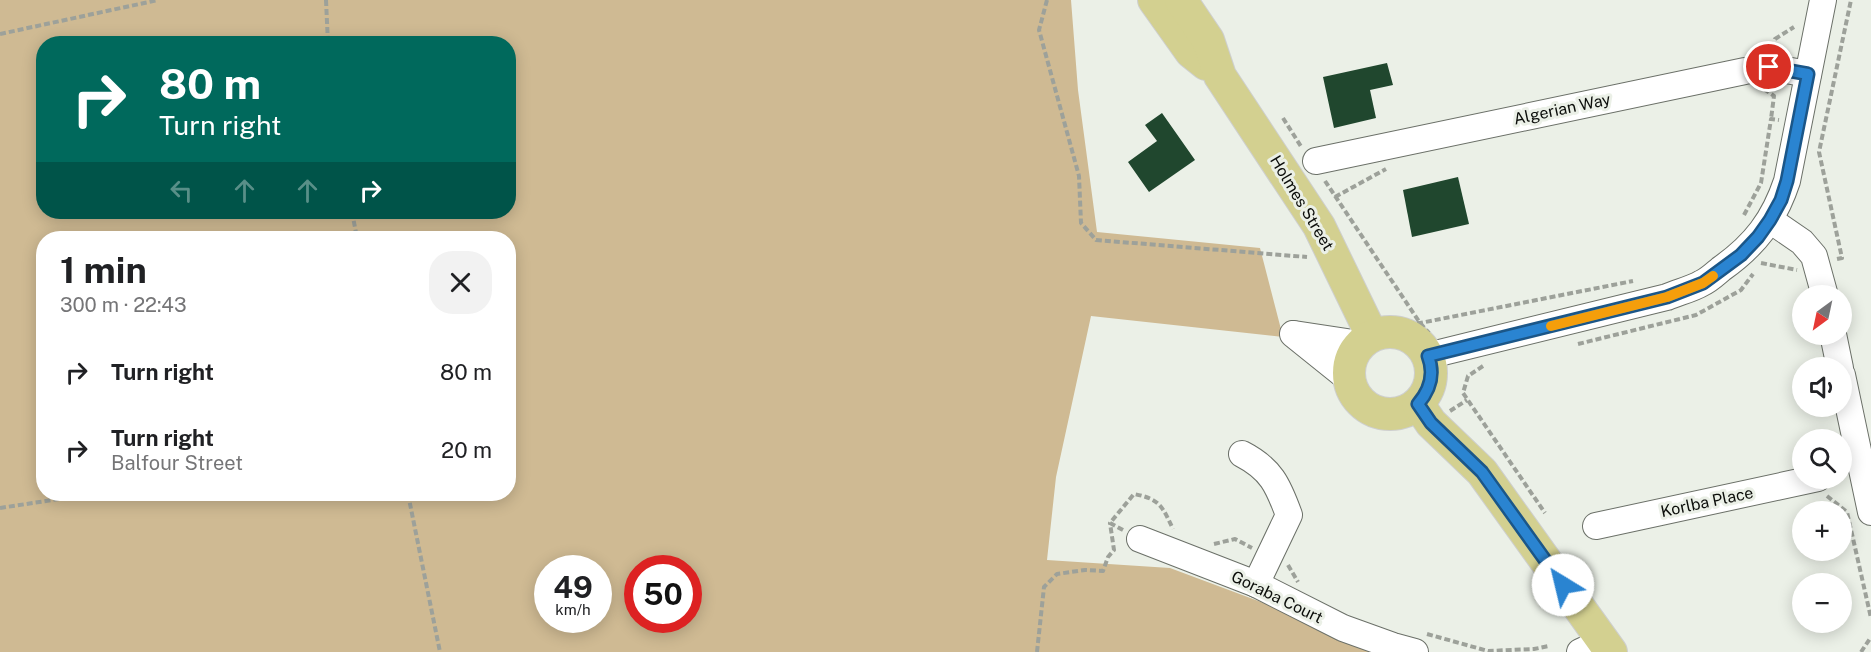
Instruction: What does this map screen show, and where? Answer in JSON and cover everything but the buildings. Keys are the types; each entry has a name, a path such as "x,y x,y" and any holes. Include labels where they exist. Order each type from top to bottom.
{"main road":[{"name":"Holmes Street","path":"1154,0 1191,52 1220,76"},
{"name":"Holmes Street","path":"1181,0 1208,40 1220,76 1319,226 1366,322 1365,340"},
{"path":"1381,332 1394,332 1405,334 1424,349 1431,372 1430,384 1418,404 1407,411 1395,414 1370,409 1360,401 1349,379 1351,360 1365,340 1381,332"},
{"path":"1418,404 1431,423 1482,472 1598,648"}],"street":[{"path":"1428,356 1667,297 1703,283 1741,255 1758,237 1781,200 1787,181 1823,0"},
{"name":"Algerian Way","path":"1316,160 1766,78 1808,74"},
{"path":"1770,220 1802,242 1815,256 1822,285"},
{"path":"1349,379 1293,334 1365,340"},
{"path":"1242,453 1271,476 1280,491 1289,515 1256,584"},
{"name":"Korlba Place","path":"1596,526 1792,486"},
{"path":"1849,489 1871,512"},
{"name":"Goraba Court","path":"1140,539 1256,584 1325,620 1364,636 1419,642"}],"path":[{"path":"0,34 158,0"},
{"path":"326,0 328,36"},
{"path":"1047,0 1039,30 1079,176 1081,223 1096,240 1313,258"},
{"path":"1766,78 1775,39 1794,28 1796,19"},
{"path":"1743,217 1761,183 1772,119 1824,129"},
{"path":"1335,197 1420,323 1642,279"},
{"path":"1468,376 1463,393 1547,516"},
{"path":"1830,489 1826,495 1847,512 1871,618"},
{"path":"1037,652 1044,587 1057,574 1085,570 1103,571 1107,557 1114,550 1110,524 1134,494 1152,498 1163,509 1174,530"},
{"path":"0,508 46,501"},
{"path":"409,501 440,652"},
{"path":"1110,524 1140,539"},
{"path":"1207,545 1235,540 1290,566 1300,585"},
{"path":"1861,652 1871,637"},
{"path":"1419,642 1488,651 1549,646"}],"shaded area":[{"path":"0,0 1071,0 1078,90 1097,232 1260,248 1283,337 1091,316 1056,477 1047,560 1170,568 1261,602 1377,652 0,652"}],"slow traffic":[{"path":"1551,326 1667,297 1703,283 1713,276"}],"route":[{"path":"1563,585 1482,472 1431,423 1418,404 1430,384 1431,372 1428,356 1667,297 1703,283 1741,255 1758,237 1781,200 1787,181 1808,74 1769,67"}]}
